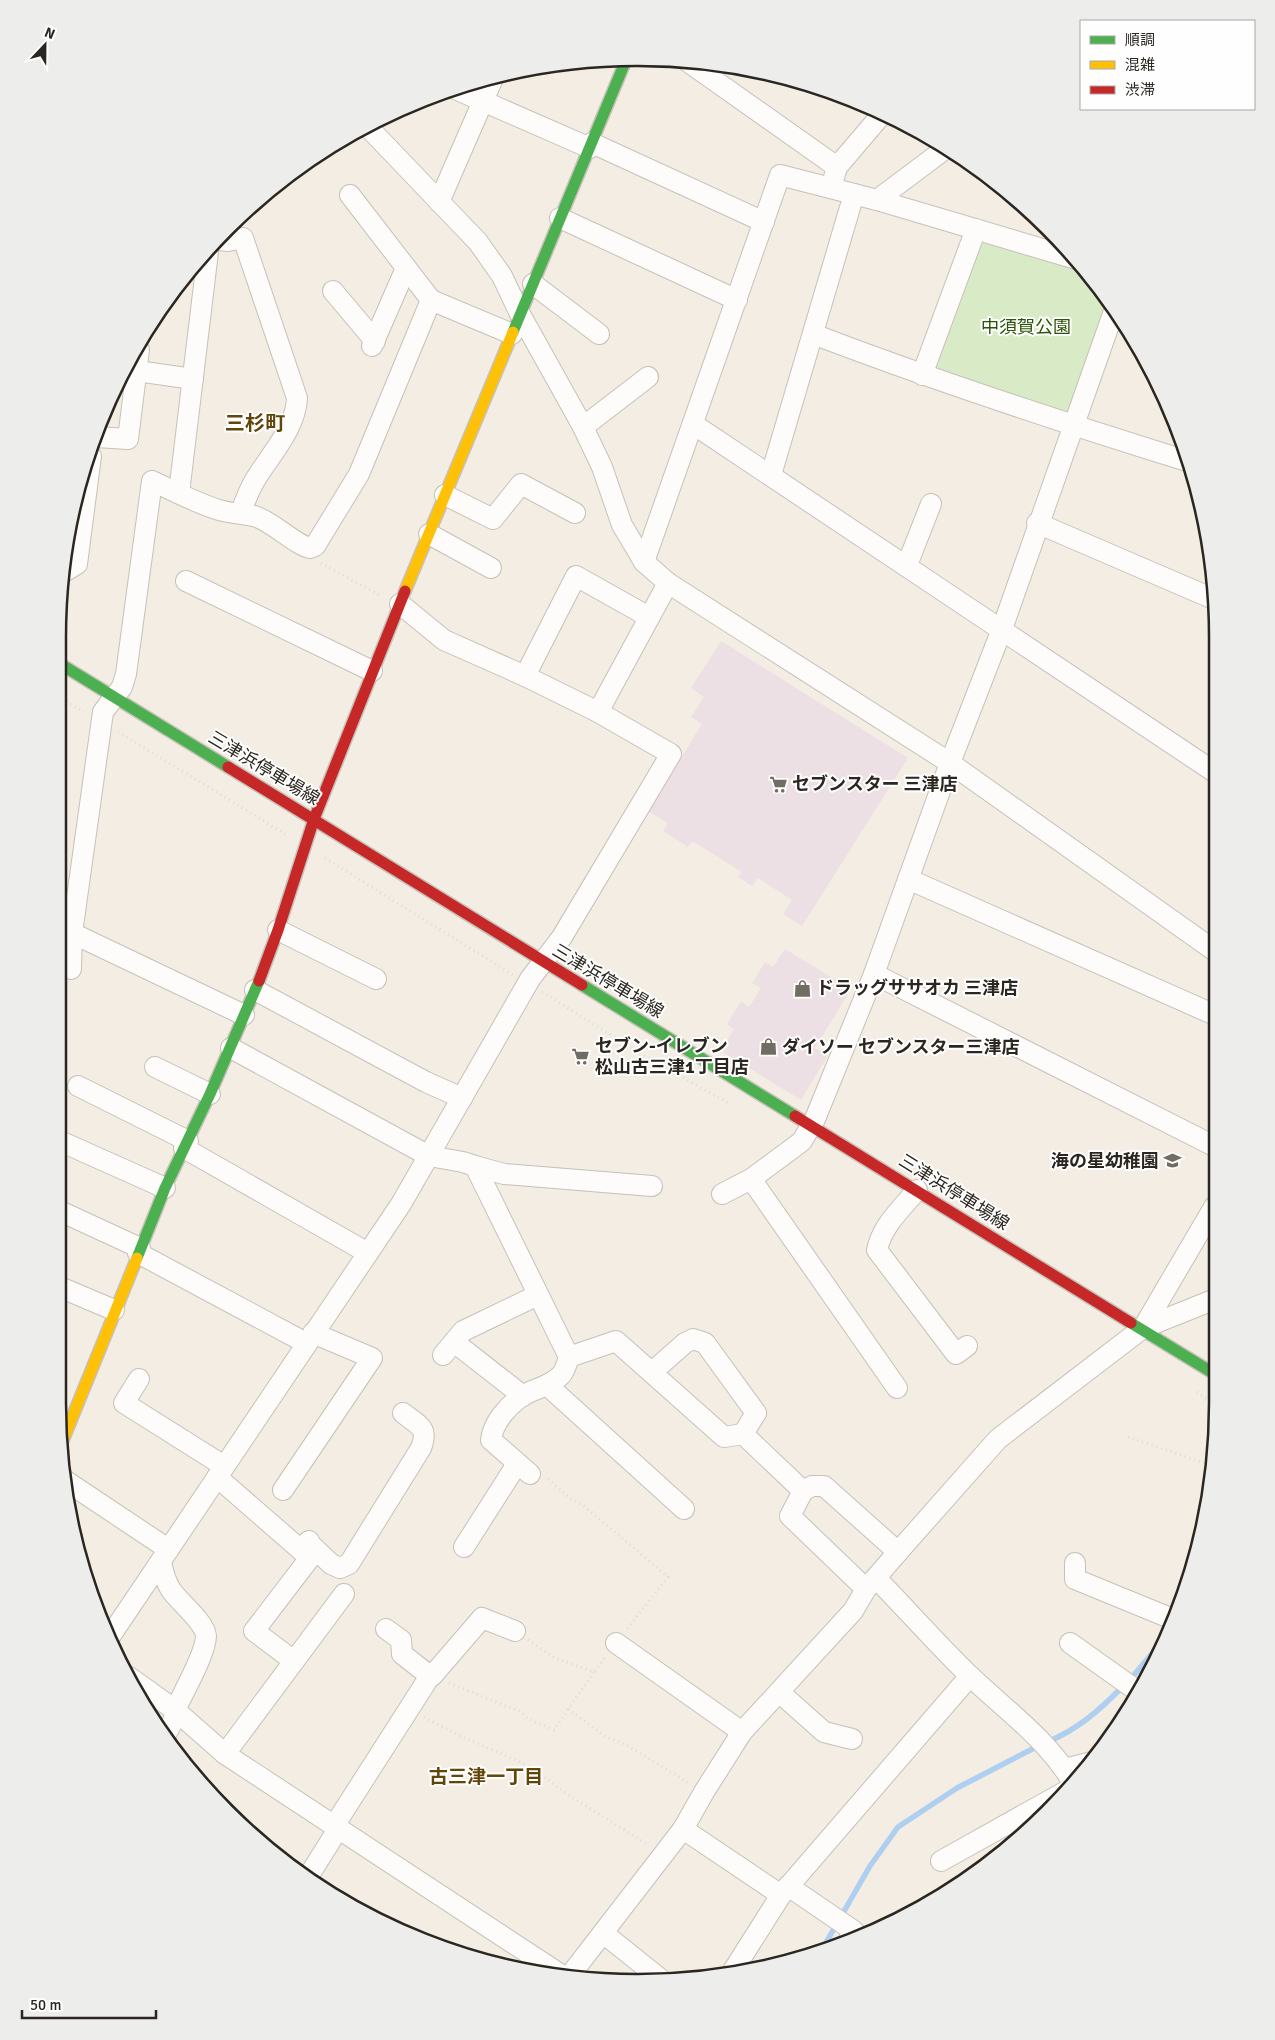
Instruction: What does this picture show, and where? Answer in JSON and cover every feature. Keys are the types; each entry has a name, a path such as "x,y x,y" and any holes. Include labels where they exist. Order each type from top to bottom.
{"street":[{"path":"67,1428 165,1188 231,1048 255,990 278,930 314,819 372,671 623,66"},
{"path":"700,70 837,167"},
{"path":"439,202 489,86"},
{"path":"466,93 764,222"},
{"path":"831,188 837,167 877,119"},
{"path":"374,131 478,242 502,276 520,314 584,427 602,467 622,525 644,562 668,582 950,763 1209,948"},
{"path":"877,200 939,153"},
{"path":"644,562 780,175 877,200 1061,254"},
{"path":"771,475 854,194"},
{"path":"350,195 431,300 512,334"},
{"path":"560,218 737,300"},
{"path":"922,375 976,229"},
{"path":"227,241 243,238 297,398 297,410 291,424 254,481 241,512"},
{"path":"179,493 207,262"},
{"path":"332,292 374,344 406,268"},
{"path":"533,284 599,334"},
{"path":"71,969 72,934 102,722 104,712 122,687 126,674 152,481 221,510 241,512 258,518 279,528 305,547 315,546 359,474 431,300"},
{"path":"722,1194 751,1179 802,1141 812,1126 874,974 950,763 1002,629 1111,319"},
{"path":"813,334 922,375 1074,426 1179,459"},
{"path":"103,437 128,439 138,361"},
{"path":"137,371 193,379"},
{"path":"584,427 648,377"},
{"path":"693,424 907,565 1138,723 1209,768"},
{"path":"445,495 493,519 521,484 574,513"},
{"path":"70,568 77,564 87,487"},
{"path":"907,565 931,504"},
{"path":"1038,523 1208,596"},
{"path":"429,534 491,568"},
{"path":"526,676 576,576 649,617"},
{"path":"186,581 372,671"},
{"path":"598,712 668,582"},
{"path":"114,1630 401,1204 527,983 562,937 671,754 598,712 526,676 444,640 400,604"},
{"name":"三津浜停車場線","path":"66,668 314,819 543,963 1143,1328 1209,1370"},
{"path":"908,879 1209,1013"},
{"path":"278,930 376,979"},
{"path":"72,934 244,1015"},
{"path":"874,974 1209,1143"},
{"path":"255,990 426,1082 462,1098"},
{"path":"231,1048 429,1156 463,1162 504,1174 652,1186"},
{"path":"155,1067 210,1094"},
{"path":"78,1086 186,1145 368,1253"},
{"path":"66,1144 165,1188"},
{"path":"475,1166 569,1357"},
{"path":"751,1179 897,1388"},
{"path":"917,1190 891,1220 880,1239 878,1250 956,1354 968,1346"},
{"path":"66,1214 310,1338 372,1358 282,1490"},
{"path":"1143,1328 1209,1216"},
{"path":"66,1290 114,1310"},
{"path":"523,1396 448,1348 463,1331 538,1295"},
{"path":"573,1970 683,1829 742,1732 853,1611 871,1584 898,1552 998,1440 1143,1328 1209,1302"},
{"path":"475,1541 524,1469 491,1440 492,1430 498,1419 523,1396 548,1386 562,1374 569,1357 616,1341 724,1437 743,1434 756,1414 705,1342 693,1339 685,1343 652,1372"},
{"path":"139,1379 124,1403 221,1472 308,1542 331,1564 340,1568 349,1564 426,1437 423,1429 403,1413"},
{"path":"548,1386 684,1509"},
{"path":"743,1434 803,1491"},
{"path":"72,1486 164,1555"},
{"path":"898,1552 824,1486 812,1486 803,1491 790,1516 871,1584 970,1676 1032,1734 1069,1776"},
{"path":"294,1661 254,1632 308,1559 308,1542"},
{"path":"164,1555 165,1580 172,1592 200,1624 206,1634 204,1646 175,1710 175,1717 169,1728"},
{"path":"1074,1564 1075,1579 1167,1617"},
{"path":"225,1754 344,1594"},
{"path":"311,1871 408,1709 431,1676 482,1618 515,1632"},
{"path":"386,1629 401,1640 402,1654 431,1676"},
{"path":"616,1643 742,1732"},
{"path":"1070,1643 1132,1687"},
{"path":"737,1965 784,1890 970,1676"},
{"path":"142,1686 175,1710 225,1754 550,1967"},
{"path":"779,1692 824,1732 852,1739"},
{"path":"941,1861 1043,1804"},
{"path":"683,1829 854,1931"},
{"path":"603,1933 654,1974"}],"path":[{"path":"310,548 311,558 371,592 400,604"},
{"path":"66,701 305,846 643,1055 736,1108"},
{"path":"1197,1392 1209,1400"},
{"path":"1128,1437 1205,1463"},
{"path":"431,1676 521,1712 528,1719 554,1730 594,1672 668,1577 583,1505 571,1499 545,1477 524,1469"},
{"path":"515,1632 555,1658 594,1672"},
{"path":"408,1709 458,1735 525,1764 572,1797 664,1855"},
{"path":"568,1709 605,1736 630,1747 704,1792"}],"green space":[{"name":"中須賀公園","path":"977,236 1069,263 1110,317 1071,420 929,371"}],"building":[{"name":"セブンスター 三津店","path":"721,641 908,758 802,926 783,914 792,900 758,878 752,886 738,877 742,872 692,841 688,847 663,831 668,823 648,811 702,724 691,717 704,697 691,688"},
{"path":"785,949 851,989 815,1048 828,1055 801,1100 721,1051 734,1029 727,1024 741,1001 749,1007 761,988 752,983 765,962 773,967"}],"waterway":[{"path":"1129,1681 1149,1658"},
{"path":"1047,1742 1068,1732 1088,1718 1123,1686"},
{"path":"827,1941 870,1866 898,1827 957,1788 1038,1746"}],"traffic: fast":[{"path":"513,332 623,66"},
{"path":"66,667 228,767"},
{"path":"137,1258 165,1188 210,1094 259,981"},
{"path":"582,985 795,1116"},
{"path":"1131,1323 1209,1371"}],"traffic: slow":[{"path":"405,591 513,332"},
{"path":"67,1431 137,1258"}],"traffic: jam":[{"path":"259,981 278,930 314,819 405,591"},
{"path":"228,767 582,985"},
{"path":"795,1116 1131,1323"}],"place":[{"name":"セブンスター 三津店","path":"778,784"},
{"name":"ドラッグササオカ 三津店","path":"802,988"},
{"name":"ダイソー セブンスター三津店","path":"768,1047"},
{"name":"セブン-イレブン 松山古三津1丁目店","path":"581,1056"},
{"name":"海の星幼稚園","path":"1173,1161"}],"district":[{"name":"三杉町","path":"255,423"},
{"name":"古三津一丁目","path":"486,1777"}]}
